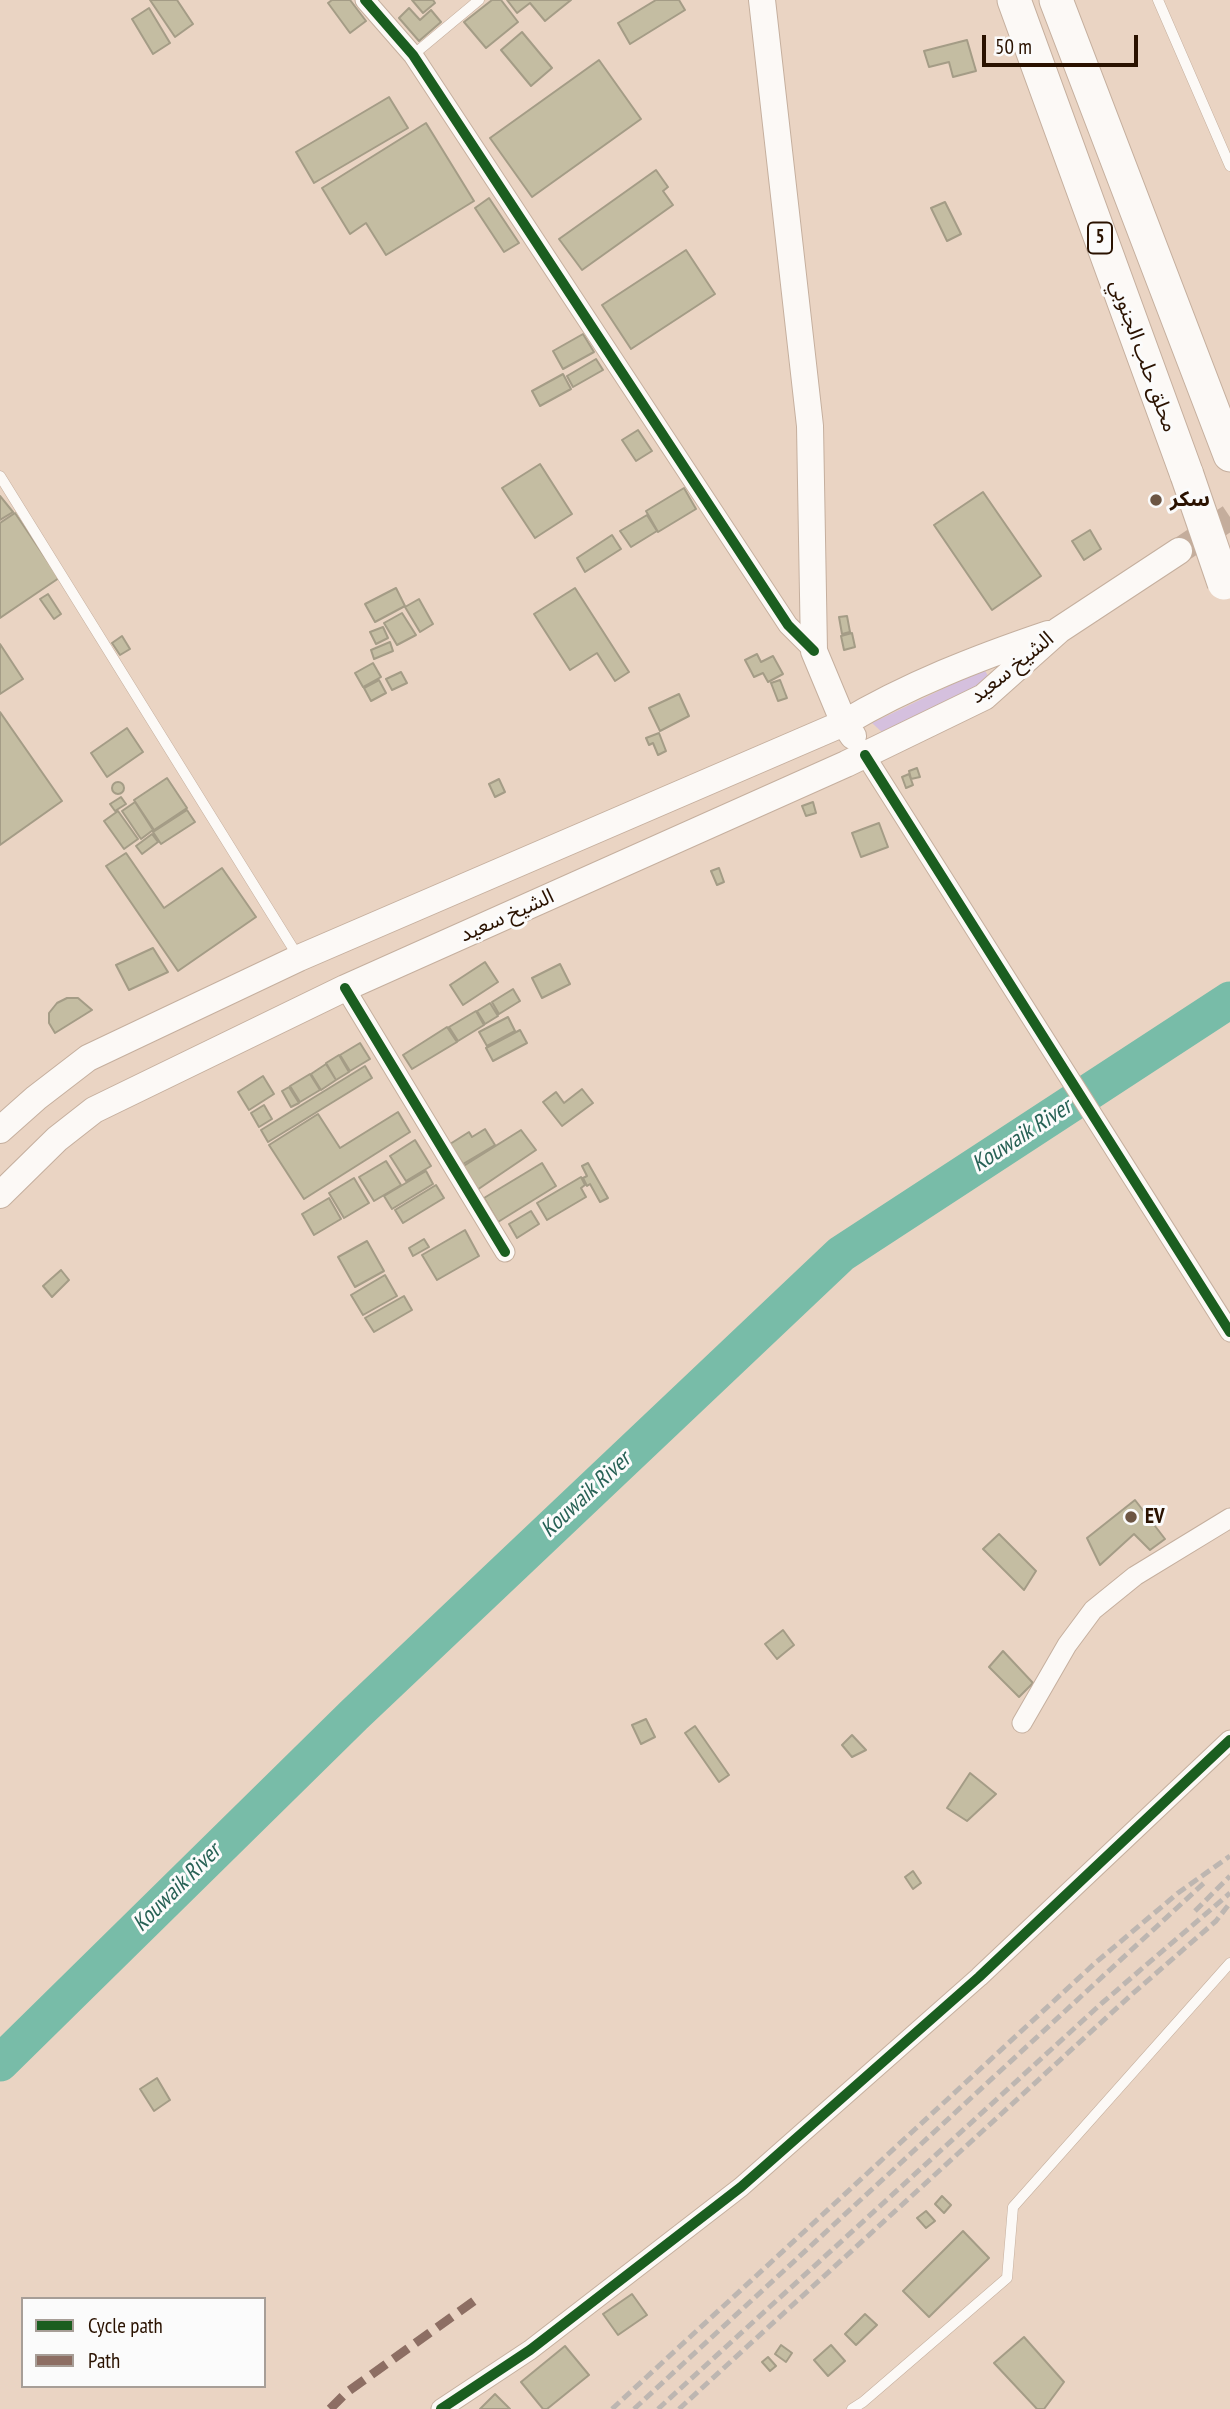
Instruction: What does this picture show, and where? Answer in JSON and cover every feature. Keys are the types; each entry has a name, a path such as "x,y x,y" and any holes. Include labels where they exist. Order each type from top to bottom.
{"highway":[{"name":"محلق حلب الجنوبي","path":"1014,0 1227,591"},
{"name":"5","path":"1056,0 1230,454"}],"main road":[{"path":"762,0 810,426 814,651 844,723 865,755"},
{"path":"1059,630 1179,551"},
{"name":"الشيخ سعيد","path":"0,1130 88,1058 299,958 844,723 871,707 972,659 1059,630"},
{"name":"الشيخ سعيد","path":"0,1195 57,1139 94,1110 345,988 865,755 984,697 1059,630"}],"street":[{"path":"365,0 413,55 788,625 814,651"},
{"path":"865,755 1230,1332"},
{"path":"345,988 505,1252"},
{"path":"1022,1723 1067,1645 1093,1611 1135,1576 1230,1518"},
{"path":"442,2409 530,2350 741,2187 979,1977 1230,1740"}],"lane":[{"path":"413,55 478,0"},
{"path":"1158,0 1230,166"},
{"path":"0,476 299,958"},
{"path":"852,2409 1007,2278 1013,2207 1230,1963"}],"shaded area":[{"path":"984,669 990,679 963,696 885,735 872,723"}],"building":[{"path":"150,0 177,0 193,24 175,37"},
{"path":"332,0 350,0 366,21 350,33 328,3"},
{"path":"412,0 433,0 435,3 423,13"},
{"path":"492,0 501,0 518,22 486,48 464,22"},
{"path":"507,0 571,0 545,21 530,3 517,13"},
{"path":"656,0 679,0 685,10 630,44 618,23"},
{"path":"149,8 170,43 153,54 132,19"},
{"path":"409,8 420,20 431,10 441,22 419,41 399,18"},
{"path":"522,32 552,68 531,86 501,50"},
{"path":"967,40 976,71 953,77 949,62 929,67 924,51"},
{"path":"599,60 641,119 532,197 490,138"},
{"path":"389,97 408,128 314,183 296,152"},
{"path":"426,123 474,201 386,255 366,223 350,234 322,188"},
{"path":"656,170 668,187 663,191 673,205 582,270 559,239"},
{"path":"489,198 519,243 504,252 475,208"},
{"path":"945,202 961,234 947,241 931,208"},
{"path":"686,250 715,294 631,349 602,305"},
{"path":"583,334 594,352 563,369 553,351"},
{"path":"596,359 603,370 573,387 567,376"},
{"path":"563,374 571,389 540,406 532,391"},
{"path":"638,430 652,451 636,461 622,440"},
{"path":"540,464 572,514 535,538 502,488"},
{"path":"684,488 696,509 658,532 646,511"},
{"path":"983,492 1041,576 992,610 934,525"},
{"path":"0,496 13,512 0,520"},
{"path":"15,513 59,578 0,618 0,523"},
{"path":"647,515 657,531 631,547 620,531"},
{"path":"1090,530 1101,549 1084,560 1072,541"},
{"path":"612,535 621,549 585,572 577,558"},
{"path":"396,588 405,606 375,622 365,604"},
{"path":"575,588 629,672 615,681 597,653 570,670 534,614"},
{"path":"48,594 61,614 54,619 40,599"},
{"path":"419,599 433,624 420,632 405,607"},
{"path":"402,613 416,635 397,645 384,623"},
{"path":"847,616 850,632 842,634 839,617"},
{"path":"383,627 388,638 376,644 370,632"},
{"path":"852,633 855,647 844,650 841,636"},
{"path":"122,636 130,649 120,655 112,643"},
{"path":"390,642 393,651 374,659 371,650"},
{"path":"0,644 23,679 0,694"},
{"path":"757,654 761,662 773,656 783,674 768,682 763,673 754,677 745,660"},
{"path":"373,663 381,677 363,687 355,673"},
{"path":"401,672 407,683 392,690 386,679"},
{"path":"379,680 386,693 371,701 364,688"},
{"path":"780,680 787,698 778,701 771,683"},
{"path":"679,694 689,716 660,731 649,708"},
{"path":"0,712 62,801 0,845"},
{"path":"127,728 143,752 107,777 91,753"},
{"path":"659,733 666,751 658,755 653,743 649,745 646,738"},
{"path":"917,768 920,777 911,779 909,771"},
{"path":"909,774 913,785 906,788 902,777"},
{"path":"167,778 187,808 154,830 134,800"},
{"path":"499,779 505,792 495,797 489,784"},
{"path":"113,783 123,783 123,793 113,793"},
{"path":"121,797 126,804 115,811 110,804"},
{"path":"135,802 153,830 141,839 122,811"},
{"path":"813,802 816,813 806,816 802,806"},
{"path":"187,810 195,822 161,844 153,832"},
{"path":"118,811 138,839 124,849 104,821"},
{"path":"879,823 888,847 861,857 852,833"},
{"path":"152,834 158,842 142,854 136,846"},
{"path":"126,853 164,908 222,868 256,917 178,971 106,866"},
{"path":"719,868 724,882 717,885 711,871"},
{"path":"153,948 168,972 129,990 116,965"},
{"path":"485,962 498,982 463,1005 450,985"},
{"path":"560,964 570,984 542,998 532,978"},
{"path":"513,989 520,1001 499,1014 492,1002"},
{"path":"67,998 78,998 92,1010 55,1033 49,1023 49,1013 57,1003"},
{"path":"490,1003 498,1016 485,1024 477,1011"},
{"path":"476,1011 484,1025 458,1041 449,1027"},
{"path":"508,1017 515,1031 487,1046 479,1032"},
{"path":"447,1027 457,1042 412,1069 403,1055"},
{"path":"520,1030 527,1043 493,1061 486,1048"},
{"path":"360,1043 370,1059 350,1071 340,1055"},
{"path":"339,1055 349,1072 336,1080 326,1063"},
{"path":"326,1064 336,1080 321,1090 311,1074"},
{"path":"365,1066 372,1078 268,1142 261,1130"},
{"path":"310,1074 320,1090 300,1102 290,1086"},
{"path":"263,1076 274,1094 249,1110 238,1092"},
{"path":"289,1087 299,1103 291,1107 282,1091"},
{"path":"582,1089 593,1103 562,1126 543,1102 556,1092 564,1103"},
{"path":"264,1105 272,1119 259,1127 251,1113"},
{"path":"398,1112 410,1132 304,1199 269,1145 318,1114 340,1148"},
{"path":"485,1129 495,1145 463,1164 450,1144 469,1132 472,1137"},
{"path":"521,1130 536,1150 477,1190 462,1167"},
{"path":"415,1140 431,1166 406,1181 390,1156"},
{"path":"386,1161 401,1185 374,1201 359,1177"},
{"path":"542,1163 556,1186 498,1222 484,1198"},
{"path":"588,1163 608,1198 600,1202 590,1184 587,1186 583,1178 587,1176 582,1166"},
{"path":"426,1171 433,1184 392,1209 384,1196"},
{"path":"581,1177 585,1185 581,1188 586,1197 547,1220 537,1203"},
{"path":"354,1178 369,1203 344,1218 329,1193"},
{"path":"436,1185 444,1198 403,1223 395,1210"},
{"path":"329,1198 341,1219 314,1235 302,1214"},
{"path":"531,1211 539,1224 517,1238 509,1224"},
{"path":"465,1230 479,1256 437,1280 422,1255"},
{"path":"424,1239 429,1247 413,1256 409,1248"},
{"path":"367,1241 384,1271 355,1287 338,1257"},
{"path":"61,1270 69,1280 52,1297 43,1286"},
{"path":"385,1275 397,1296 363,1315 351,1295"},
{"path":"404,1296 412,1310 374,1332 365,1318"},
{"name":"EV","path":"1135,1500 1165,1539 1150,1550 1134,1534 1100,1565 1087,1538"},
{"path":"999,1534 1036,1571 1024,1590 983,1549"},
{"path":"783,1630 794,1645 777,1659 765,1644"},
{"path":"1003,1651 1033,1683 1019,1697 989,1667"},
{"path":"646,1719 655,1737 641,1744 632,1725"},
{"path":"695,1726 729,1775 719,1782 685,1733"},
{"path":"852,1735 866,1750 852,1757 842,1745"},
{"path":"970,1773 996,1794 967,1821 947,1808"},
{"path":"913,1871 921,1883 913,1889 905,1877"},
{"path":"157,2078 170,2100 154,2111 140,2089"},
{"path":"942,2196 951,2205 944,2213 935,2204"},
{"path":"926,2211 935,2221 926,2228 917,2218"},
{"path":"963,2231 989,2258 929,2317 903,2291"},
{"path":"632,2294 647,2315 618,2335 603,2314"},
{"path":"865,2314 877,2325 856,2345 845,2334"},
{"path":"1024,2337 1064,2382 1044,2409 1037,2409 994,2363"},
{"path":"781,2345 792,2353 786,2362 775,2354"},
{"path":"831,2345 845,2361 828,2376 814,2360"},
{"path":"565,2346 589,2375 547,2409 543,2409 521,2382"},
{"path":"768,2357 776,2366 770,2371 762,2362"},
{"path":"495,2394 510,2409 480,2409"}],"waterway":[{"name":"Kouwaik River","path":"0,2063 354,1715 841,1254 1230,1000"}],"tunnel":[{"path":"1179,551 1230,517"}],"railway":[{"path":"612,2409 1094,1964 1178,1893 1230,1856"},
{"path":"1195,1911 1230,1876"},
{"path":"634,2409 1205,1882"},
{"path":"658,2409 1102,2003 1230,1893"},
{"path":"679,2409 1130,1996 1216,1921 1230,1903"}],"marked path":[{"path":"330,2409 346,2393 474,2301"}],"cycle path":[{"path":"365,0 413,55 788,625 814,651"},
{"path":"865,755 1230,1332"},
{"path":"345,988 505,1252"},
{"path":"441,2409 530,2350 741,2187 979,1977 1230,1740"}],"place":[{"name":"سكر","path":"1156,500"},
{"name":"EV","path":"1131,1517"}]}
